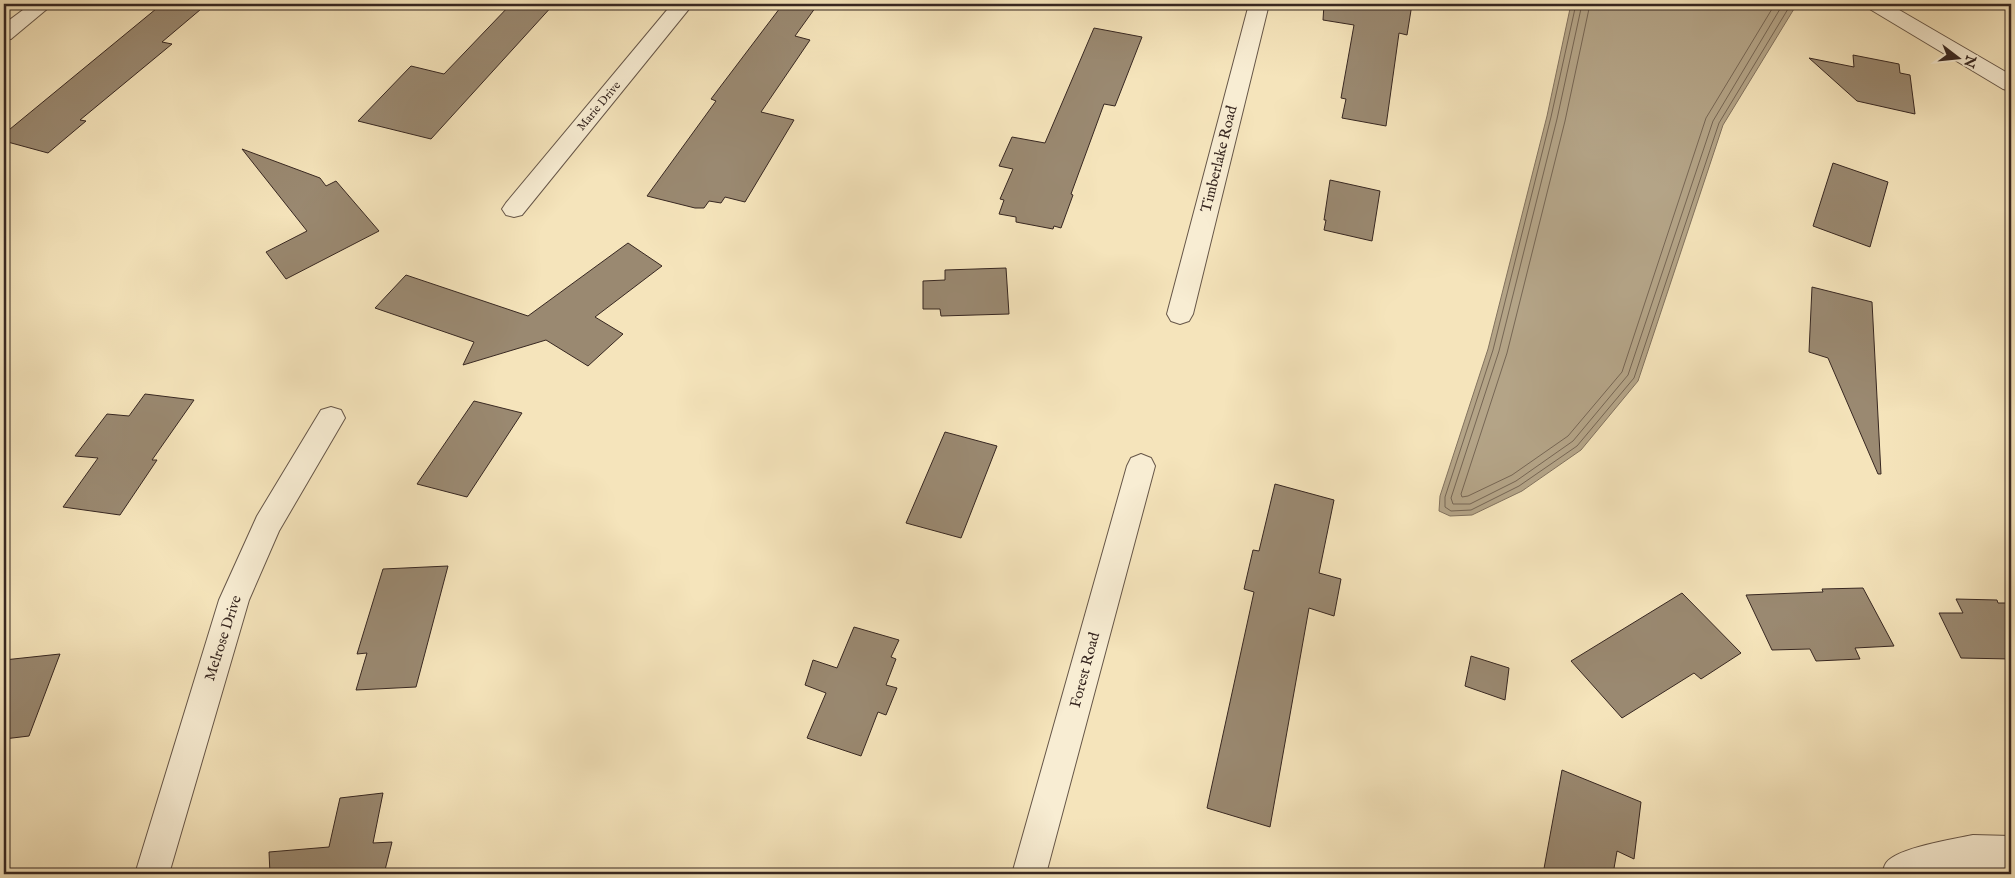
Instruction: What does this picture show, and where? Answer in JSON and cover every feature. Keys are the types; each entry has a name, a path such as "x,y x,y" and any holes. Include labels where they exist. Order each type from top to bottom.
{"street":[{"path":"4,34 43,4"},
{"name":"Marie Drive","path":"514,208 683,4"},
{"name":"Timberlake Road","path":"1180,314 1259,4"},
{"path":"1875,4 2011,84"},
{"name":"Melrose Drive","path":"152,874 234,600 267,525 331,418"},
{"name":"Forest Road","path":"1029,874 1141,466"},
{"path":"1898,874 1915,865 1973,852 2011,854"}],"water":[{"path":"1571,4 1797,4 1723,125 1638,381 1581,450 1522,491 1472,515 1450,516 1439,511 1440,496 1488,349 1547,116"}],"building":[{"path":"162,4 207,4 162,42 172,44 80,120 86,121 48,153 4,141 4,134"},
{"path":"511,4 554,4 431,139 358,121 411,66 444,74"},
{"path":"783,4 818,4 795,36 810,40 761,112 794,120 745,202 725,197 721,203 709,201 704,208 695,208 647,196 716,101 711,99"},
{"path":"1324,4 1412,4 1407,35 1399,33 1386,126 1342,118 1346,99 1341,98 1354,25 1323,20"},
{"path":"1094,28 1142,37 1115,106 1104,104 1071,194 1073,195 1061,228 1054,226 1053,229 1016,222 1016,217 999,214 1004,200 1000,199 1013,169 999,166 1012,137 1045,143"},
{"path":"1853,55 1899,64 1900,73 1910,75 1915,114 1857,101 1809,58 1854,67"},
{"path":"242,149 320,178 326,186 336,181 379,231 286,279 266,252 307,231"},
{"path":"1833,163 1888,182 1870,247 1813,226"},
{"path":"1330,180 1380,191 1372,241 1324,230"},
{"path":"628,243 662,266 595,317 623,334 588,366 546,340 463,365 474,342 375,308 406,275 528,316"},
{"path":"1006,268 1009,314 941,316 940,309 923,309 923,281 945,280 945,270"},
{"path":"1812,287 1872,302 1881,474 1878,474 1828,358 1809,352"},
{"path":"145,394 194,400 152,460 157,460 120,515 63,507 98,458 75,456 107,414 129,416"},
{"path":"474,401 522,413 467,497 417,484"},
{"path":"945,432 997,446 961,538 906,523"},
{"path":"1275,484 1334,500 1319,573 1341,579 1334,616 1309,608 1270,827 1207,808 1254,592 1244,589 1253,550 1259,551"},
{"path":"448,566 416,687 356,690 367,653 357,654 383,569"},
{"path":"1863,588 1894,646 1855,648 1860,659 1816,661 1810,649 1772,650 1746,595 1823,592 1822,589"},
{"path":"1682,593 1741,653 1701,679 1694,673 1622,718 1571,661"},
{"path":"1956,599 1997,600 1998,603 2011,603 2011,659 1961,658 1939,613 1963,613"},
{"path":"854,627 899,640 891,657 896,659 886,685 897,688 886,715 878,712 861,756 807,738 826,693 805,685 813,660 837,668"},
{"path":"60,654 29,736 4,739 4,660"},
{"path":"1471,656 1509,668 1505,700 1465,686"},
{"path":"1562,770 1641,802 1634,859 1617,851 1613,874 1543,874"},
{"path":"383,793 373,843 392,842 384,874 270,874 269,852 329,847 340,798"}]}
